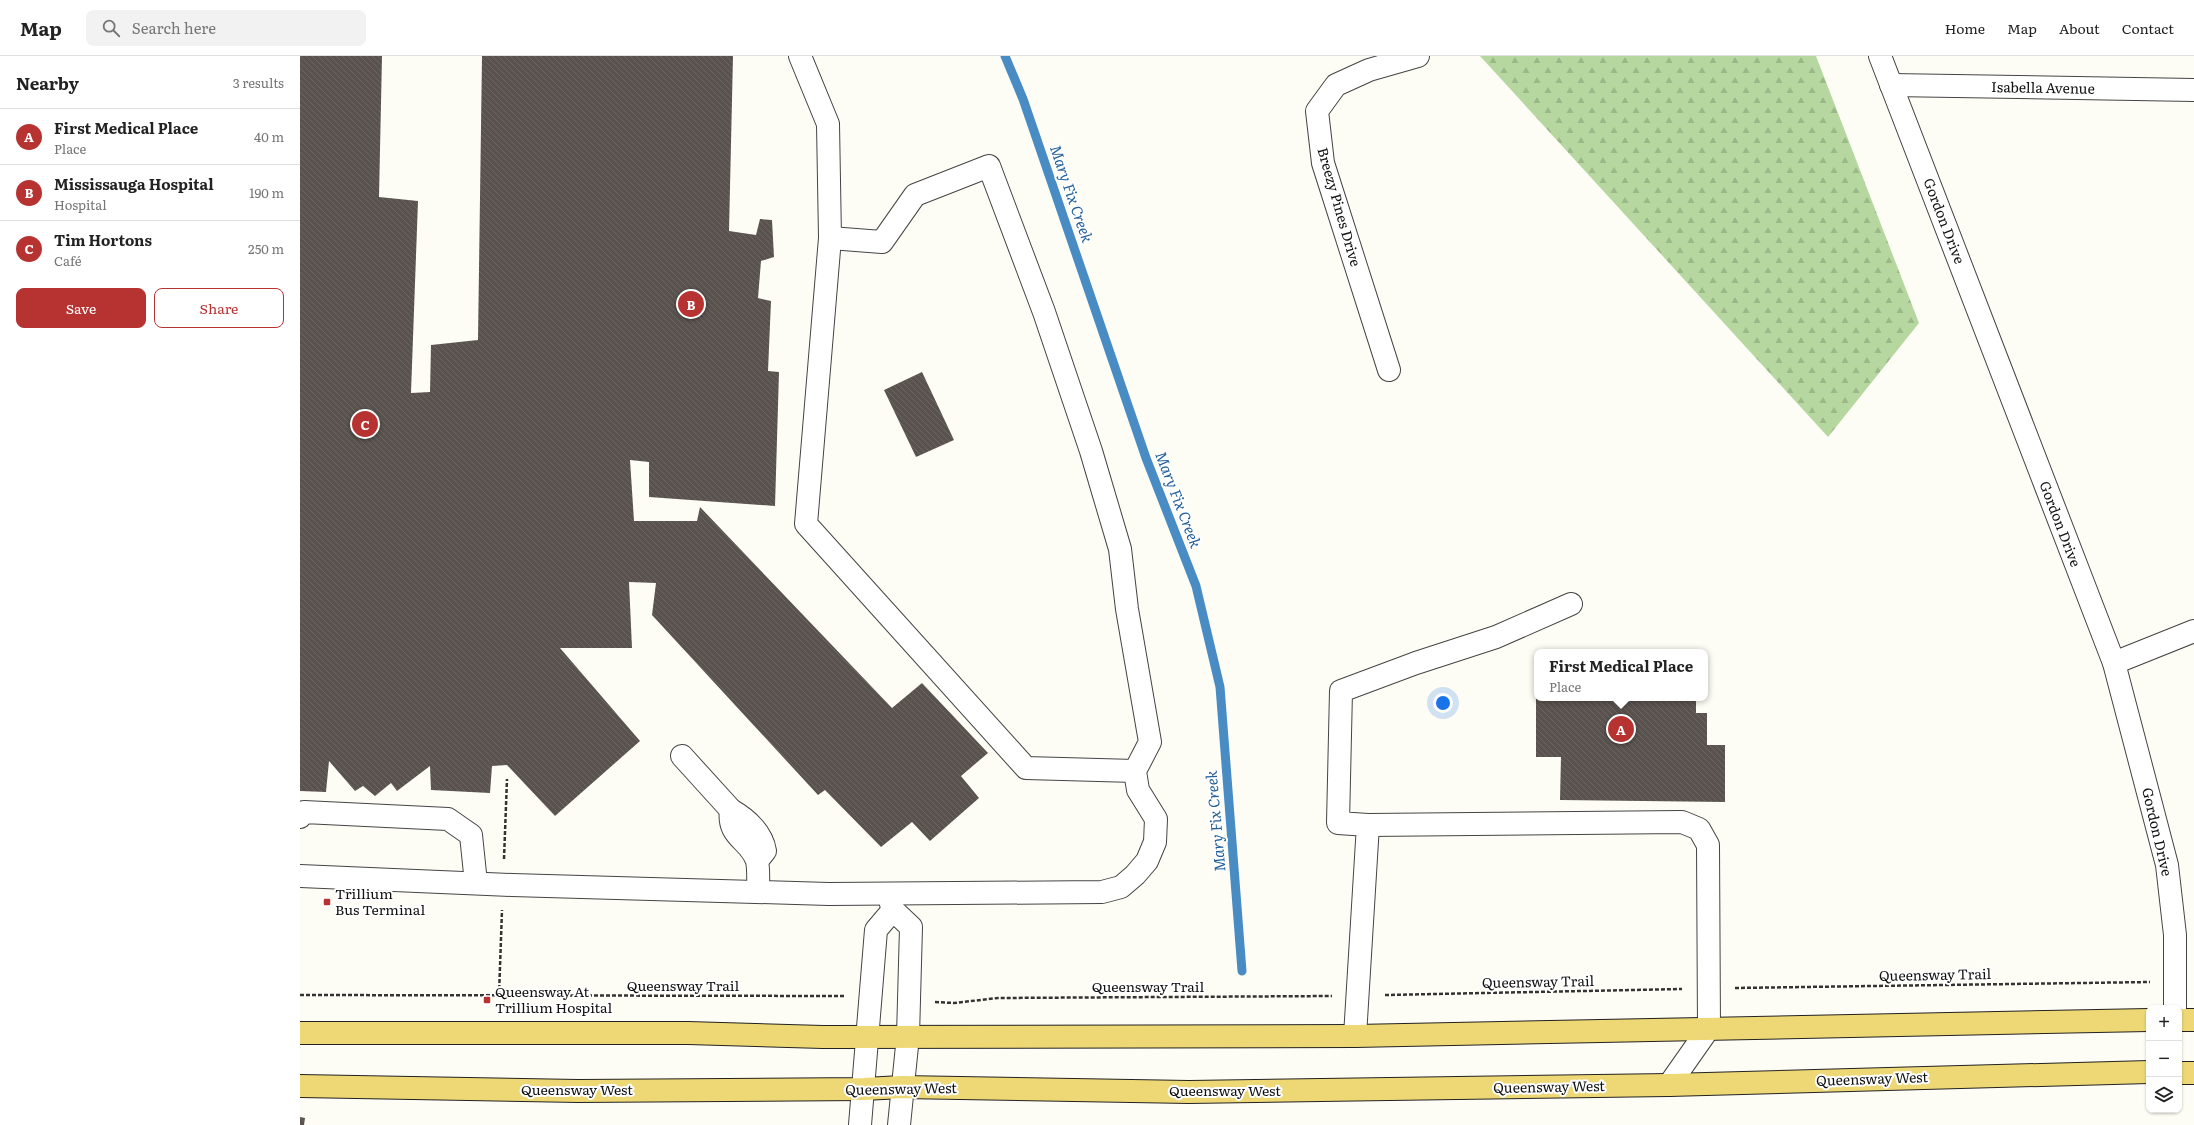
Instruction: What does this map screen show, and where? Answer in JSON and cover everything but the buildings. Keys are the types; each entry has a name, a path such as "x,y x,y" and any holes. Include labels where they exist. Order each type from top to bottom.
{"main road":[{"path":"300,1033 688,1033 868,1037 1355,1036 2146,1020"},
{"path":"2182,1020 2194,1020"},
{"name":"Queensway West","path":"300,1086 578,1090 864,1089 902,1087 1189,1092 1669,1085 2146,1072"},
{"path":"2182,1073 2194,1073"}],"street":[{"path":"800,56 828,124 830,238 806,524 1026,768 1134,772"},
{"name":"Breezy Pines Drive","path":"1389,370 1323,163 1317,111 1336,85 1369,70 1418,56"},
{"name":"Gordon Drive","path":"1880,56 2114,663 2167,865 2175,935 2175,1005"},
{"name":"Isabella Avenue","path":"1891,85 2194,90"},
{"path":"300,876 758,892 891,902 1102,892 1121,887 1147,861 1155,842 1156,819 1138,790 1134,772 1150,742 1127,609 1120,549 1091,451 1044,312 989,166 915,195 882,242 830,238"},
{"path":"1570,604 1496,637 1416,663 1341,691 1338,823 1368,825 1682,822 1699,829 1708,845 1708,1028 1669,1085"},
{"path":"2114,663 2194,631"},
{"path":"682,756 731,810 744,817 764,843 765,851 757,861 758,892"},
{"path":"300,817 304,812 448,819 472,835 476,883"},
{"path":"1355,1036 1368,825"},
{"path":"891,902 910,928 908,1036 898,1125"},
{"path":"860,1125 876,930 891,902"}],"path":[{"name":"Queensway Trail","path":"1729,988 2141,982"},
{"name":"Queensway Trail","path":"1382,995 1686,989"},
{"name":"Queensway Trail","path":"300,995 827,995"},
{"name":"Queensway Trail","path":"954,1003 998,998 1335,996"}],"green space":[{"path":"1480,56 1816,56 1919,323 1828,437"}],"waterway":[{"name":"Mary Fix Creek","path":"1005,56 1023,99 1146,458 1196,586 1220,687 1242,971"}],"place":[{"name":"Mississauga Hospital","path":"691,304"},
{"name":"Tim Hortons","path":"365,424"},
{"name":"First Medical Place","path":"1621,729"},
{"name":"Trillium Bus Terminal","path":"327,902"},
{"name":"Queensway At Trillium Hospital","path":"487,1000"}]}
